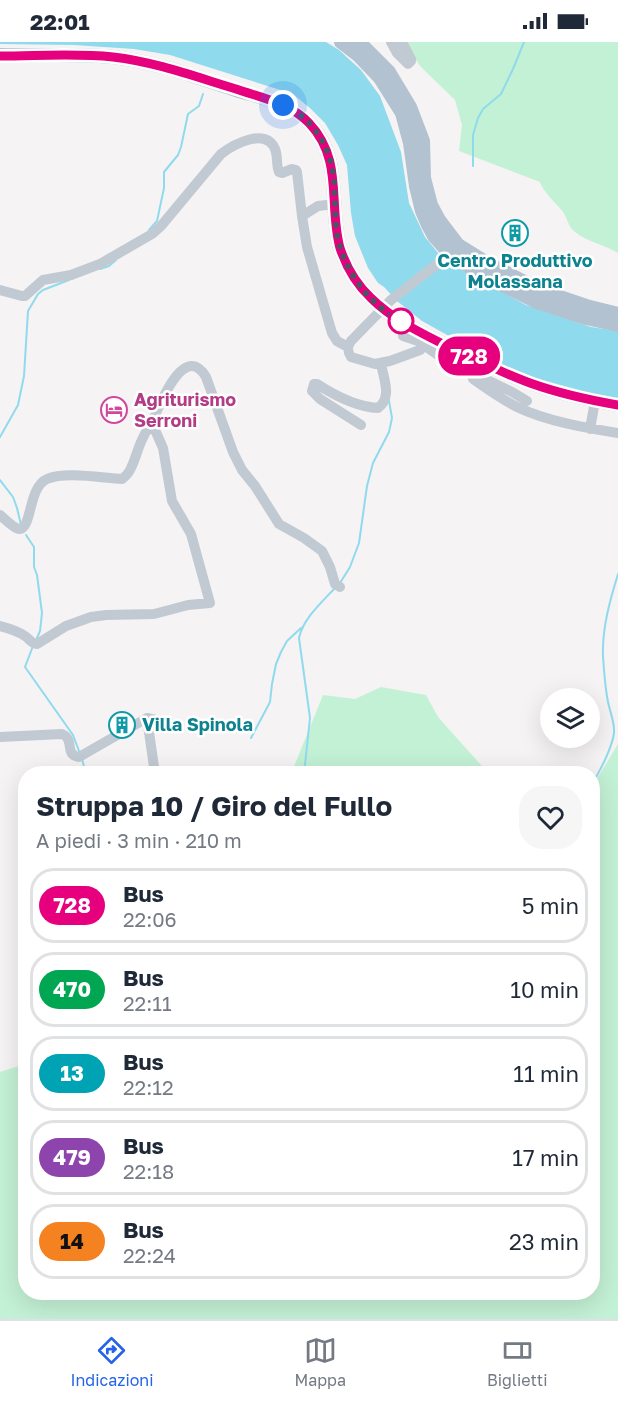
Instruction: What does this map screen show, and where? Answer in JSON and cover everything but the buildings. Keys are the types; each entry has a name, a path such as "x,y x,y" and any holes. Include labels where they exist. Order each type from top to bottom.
{"main road":[{"path":"341,42 358,54 380,78 402,113 410,143 422,211 434,236 449,255 480,274 537,302 586,318 618,325"},
{"path":"359,42 389,72 411,107 423,141 424,178 431,205 458,245 487,263 542,291 618,314"},
{"path":"0,56 88,56 135,61 175,70 289,107 310,124 327,150 333,173 337,233 341,250 355,279 370,297 387,304 396,318 468,368 618,405"}],"street":[{"path":"391,42 397,53 408,64 411,59 402,42"},
{"path":"0,290 26,296 43,280 71,275 100,264 157,230 221,154 243,143 259,138 267,139 275,149 279,172 294,169 298,174 307,247 330,328 334,338 340,344 348,347"},
{"path":"302,216 318,206 334,204"},
{"path":"428,342 420,350 375,364 351,357 348,352 351,341 387,304 449,255"},
{"path":"403,336 428,342"},
{"path":"361,425 320,399 312,391 312,387 317,384 337,395 371,408 378,408 383,402 386,387 381,363"},
{"path":"0,515 16,528 22,528 27,522 38,486 46,479 55,476 122,479 125,477 130,471 141,441 168,387 179,373 189,366 194,366 201,369 210,385 232,452 242,470 279,524 322,551 337,585"},
{"path":"468,368 517,394 523,404"},
{"path":"468,368 498,396 523,404 537,415 618,434"},
{"path":"591,429 596,401"},
{"path":"0,626 14,630 35,642 66,626 91,617 114,614 154,614 192,604 210,603 191,534 172,501 163,448 151,421"},
{"path":"0,737 62,734 69,739 71,754 81,756 147,718 169,723"},
{"path":"147,718 153,766"}],"green space":[{"path":"403,42 618,42 618,253 573,230 563,212 540,182 459,151 462,125 455,100 421,67"},
{"path":"381,687 426,695 438,717 482,766 294,766 323,695 355,699"},
{"path":"618,744 618,1319 0,1319 0,1072 18,1066 18,1300 600,1300 600,774"}],"water":[{"path":"0,42 326,42 339,50 361,70 380,96 401,152 409,203 425,237 439,254 460,269 526,305 591,327 618,331 618,398 535,378 492,360 422,321 397,301 378,283 368,268 355,236 347,165 338,145 325,123 293,94 170,55 134,49 0,44"}],"waterway":[{"path":"473,166 473,135 478,118 483,109 501,94 524,42"},
{"path":"149,230 157,221 164,188 164,172 178,155 188,114 199,106 203,94"},
{"path":"100,269 116,260"},
{"path":"0,437 18,405 24,376 28,311 43,290 69,280"},
{"path":"340,583 350,567 359,543 367,486 373,463 389,432 392,418 389,401"},
{"path":"0,480 13,497 21,525"},
{"path":"26,535 34,547 34,567 42,613 37,638"},
{"path":"600,770 614,733 605,685 603,646 607,614 618,574"},
{"path":"305,766 310,718 299,638 308,618 334,589"},
{"path":"251,738 270,702 276,664 281,652 287,641 301,628"},
{"path":"33,646 25,667 73,735 79,751"},
{"path":"82,759 84,766"}],"bus line":[{"name":"728","path":"0,56 112,57 153,64 289,107 310,124 327,150 333,173 337,233 341,250 355,279 370,297 396,318 489,366 531,383 618,405"}],"place":[{"name":"Centro Produttivo Molassana","path":"515,233"},
{"name":"Agriturismo Serroni","path":"114,410"},
{"name":"Villa Spinola","path":"122,725"}],"route":[{"path":"283,105 296,111 310,124 327,150 333,173 337,233 341,250 355,279 370,297 401,321"}]}
